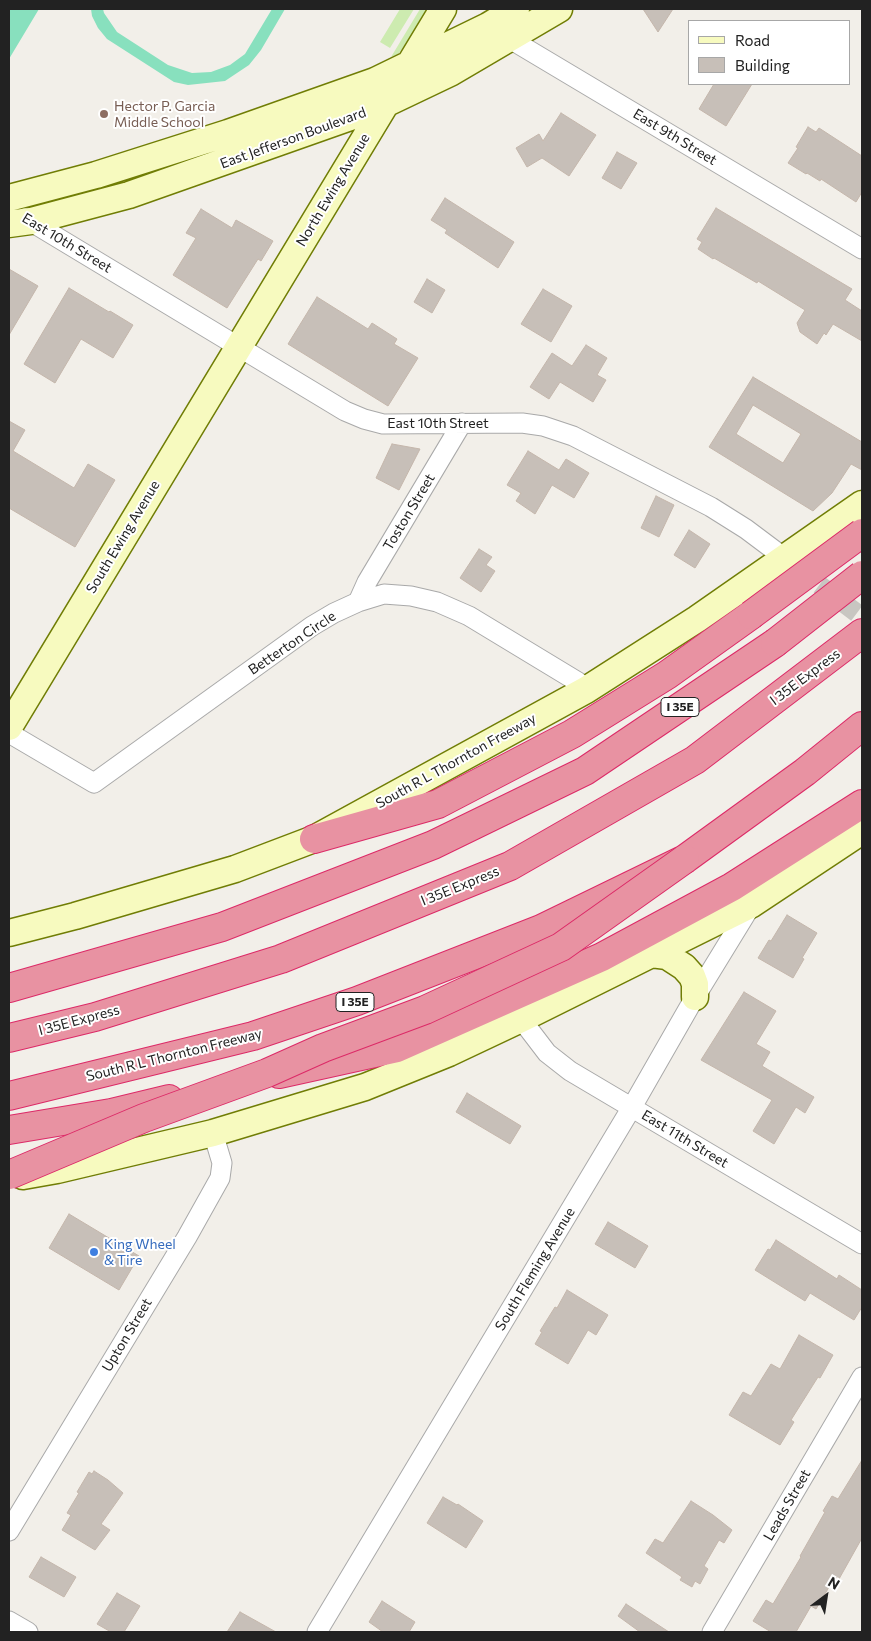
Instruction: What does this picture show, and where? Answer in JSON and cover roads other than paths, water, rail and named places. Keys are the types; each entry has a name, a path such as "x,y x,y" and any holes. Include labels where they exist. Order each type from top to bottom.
{"highway":[{"path":"314,839 438,804 572,734 667,675 862,532"},
{"name":"I 35E","path":"9,988 222,926 433,845 585,771 775,643 862,575"},
{"name":"I 35E Express","path":"9,1038 95,1018 282,960 510,866 695,760 862,633"},
{"name":"South R L Thornton Freeway","path":"9,1096 253,1036 357,1001 541,929 685,859 805,772 862,726"},
{"path":"9,1130 110,1113 397,1048 602,957 732,887 862,804"},
{"path":"9,1177 144,1118 267,1073 324,1048 425,1010 561,947 685,859"}],"main road":[{"name":"North Ewing Avenue","path":"238,347 444,9"},
{"name":"East Jefferson Boulevard","path":"16,218 129,195 385,104 450,73 499,32 516,9"},
{"name":"East Jefferson Boulevard","path":"9,198 96,175 228,133 375,81 409,65 560,9"},
{"path":"228,133 238,157"},
{"name":"South Ewing Avenue","path":"9,727 238,347"},
{"name":"South R L Thornton Freeway","path":"9,933 76,916 235,870 314,839 586,690 697,619 791,563 862,504"},
{"path":"9,1177 57,1170 213,1133 364,1087 449,1053 752,904 859,838"},
{"path":"651,954 667,956 684,967 692,976 695,984 695,996"}],"street":[{"name":"East 9th Street","path":"499,32 862,249"},
{"name":"East 10th Street","path":"16,218 345,411 383,424 522,423 543,426 573,436 711,507 746,529 791,563"},
{"name":"Toston Street","path":"358,602 462,423"},
{"name":"Betterton Circle","path":"9,733 94,783 312,626 358,602 384,594 411,596 437,602 469,616 578,682 586,690"},
{"name":"South Fleming Avenue","path":"317,1632 632,1108 695,996 752,904"},
{"name":"East 11th Street","path":"521,1019 548,1053 570,1071 862,1244"},
{"name":"Upton Street","path":"9,1531 187,1237 220,1178 222,1163 213,1133"},
{"name":"Leads Street","path":"712,1632 862,1377"},
{"path":"9,1621 28,1632"}],"tunnel":[{"path":"797,568 862,617"}],"place":[{"name":"Hector P. Garcia Middle School","path":"104,114"},
{"name":"King Wheel & Tire","path":"94,1252"}]}
